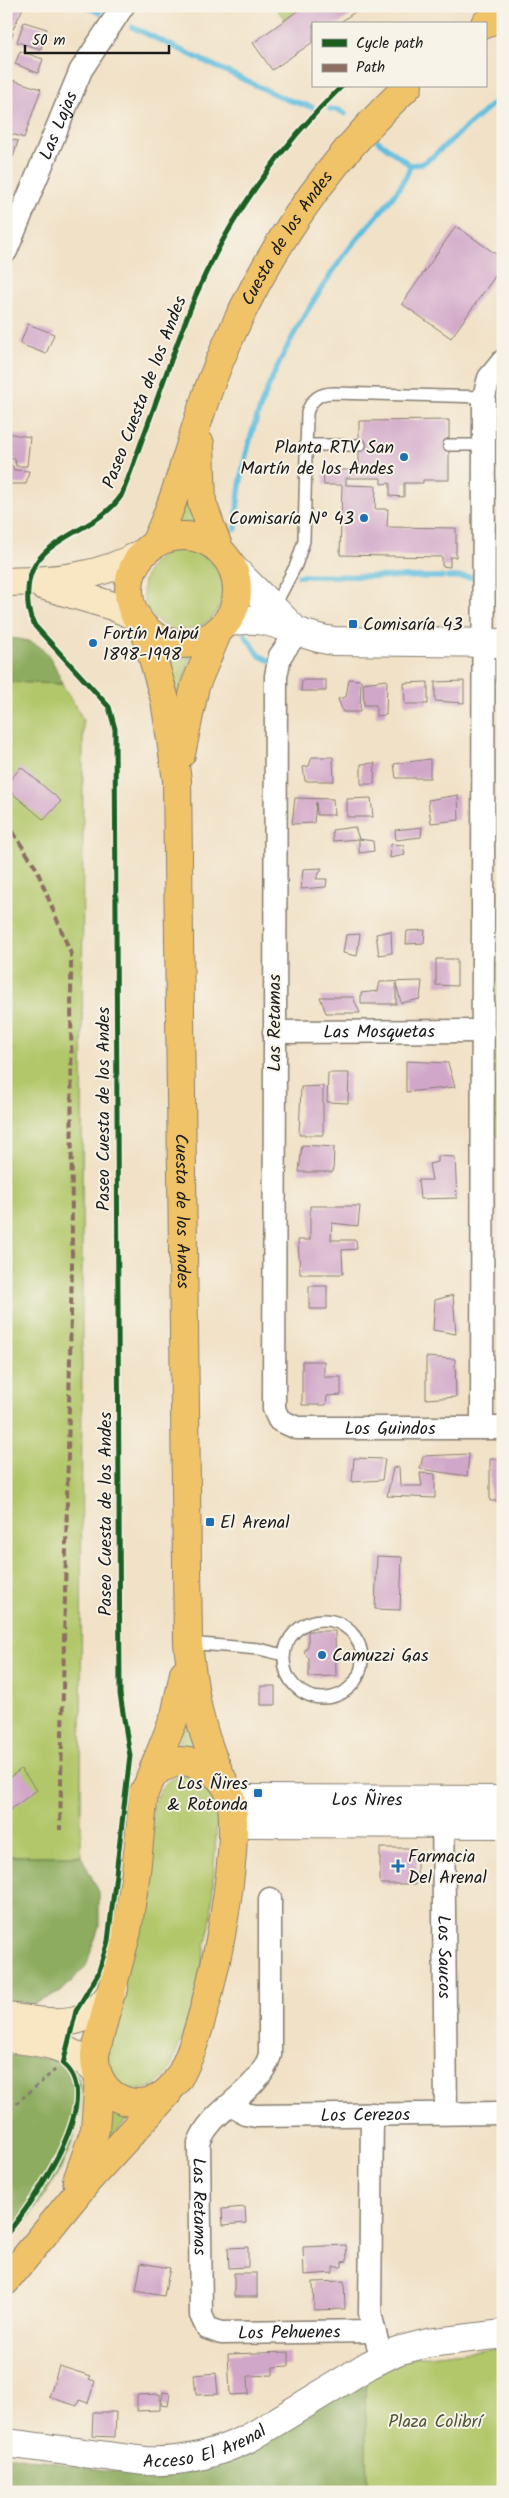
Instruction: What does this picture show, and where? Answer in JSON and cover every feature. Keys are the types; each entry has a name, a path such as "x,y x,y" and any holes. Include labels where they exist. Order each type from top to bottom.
{"main road":[{"path":"486,23 503,12"},
{"name":"Cuesta de los Andes","path":"149,548 173,502 212,380 241,315 289,229 339,159 368,126 406,88"},
{"name":"Cuesta de los Andes","path":"201,414 199,468 201,494 206,520 226,558"},
{"path":"187,536 199,538 226,558 237,590 232,613 222,627 197,642 180,643 163,640 140,622 113,606 17,582 107,571 164,539 187,536"},
{"path":"140,622 132,606 130,584 137,561 149,548"},
{"name":"Cuesta de los Andes","path":"140,622 165,700 177,780 188,1643 199,1722 211,1757 231,1804"},
{"name":"Cuesta de los Andes","path":"177,780 193,695 201,667 222,627"},
{"name":"Cuesta de los Andes","path":"97,2075 95,2054 114,1988 132,1902 141,1807 147,1784 175,1716 183,1680 188,1643"},
{"path":"6,2281 103,2162 174,2085 193,2051 205,2012 226,1902 231,1804 216,1775 190,1762 171,1763 161,1768 147,1784"},
{"path":"6,2016 55,2022 80,2020 96,2012 114,1988"},
{"path":"6,2038 45,2043 64,2057 80,2057 115,2097 131,2103 149,2101 166,2092 174,2085"},
{"path":"62,2211 90,2148 98,2113 97,2075"}],"street":[{"name":"Las Lajas","path":"6,251 81,70 119,7"},
{"path":"492,1428 483,1031 493,642 484,397 489,378 503,362"},
{"path":"226,558 272,615 298,631 315,638 334,641 493,642"},
{"path":"222,627 272,615"},
{"name":"Las Retamas","path":"279,1420 275,1415 273,1402 276,669 280,656 298,631"},
{"name":"Las Mosquetas","path":"274,1032 483,1031"},
{"name":"Los Guindos","path":"279,1420 297,1428 492,1428"},
{"name":"Los Ñires","path":"443,1812 503,1800"},
{"name":"Los Ñires","path":"231,1804 443,1812 503,1824"},
{"name":"Los Saucos","path":"443,1812 446,2113"},
{"name":"Las Retamas","path":"206,2328 201,2315 198,2150 204,2132 262,2074 270,2055 270,1899"},
{"name":"Los Cerezos","path":"233,2104 240,2111 251,2115 503,2113"},
{"path":"372,2114 370,2313 373,2331 383,2358 428,2342 503,2334"},
{"name":"Los Pehuenes","path":"206,2328 221,2333 373,2331"},
{"name":"Acceso El Arenal","path":"6,2443 145,2461 163,2462 198,2457 251,2437 383,2358"}],"lane":[{"path":"272,615 296,566 304,541 308,408 314,399 322,394 484,397"},
{"path":"306,445 360,445"},
{"path":"449,445 485,445"},
{"path":"330,1620 340,1623 354,1634 362,1651 362,1661 360,1670 352,1685 337,1695 320,1698 311,1696 296,1687 286,1672 284,1655 290,1637 303,1624 312,1621 330,1620"},
{"path":"188,1643 258,1648 284,1655"}],"path":[{"path":"10,2109 64,2057"}],"green space":[{"path":"275,6 304,6 285,20"},
{"path":"191,469 197,521 170,526"},
{"path":"175,550 191,550 212,561 223,582 223,598 212,619 191,630 175,630 161,624 149,612 143,598 143,582 149,568 161,556"},
{"path":"6,638 28,641 37,645 49,656 62,684 6,682"},
{"path":"191,657 182,685 178,717 174,681 165,662"},
{"path":"6,682 62,684 83,719 81,1856 6,1856"},
{"path":"494,964 503,964 503,1136 493,1136"},
{"path":"186,1702 199,1753 175,1753 182,1733"},
{"path":"188,1775 207,1785 218,1803 211,1919 193,2007 168,2075 150,2088 136,2090 123,2087 112,2077 107,2050 153,1806 165,1784 174,1778"},
{"path":"6,1856 81,1856 99,1892 99,1927 86,1966 61,1992 34,2004 6,2001"},
{"path":"6,2055 47,2058 69,2067 78,2077 81,2098 73,2139 56,2177 45,2195 6,2245"},
{"path":"108,2106 131,2114 99,2154"},
{"name":"Plaza Colibrí","path":"503,2347 503,2489 494,2492 367,2492 365,2378 397,2360"},
{"path":"365,2378 367,2492 6,2492 6,2455 133,2473 184,2472 209,2468"}],"building":[{"path":"9,6 23,8 13,29 6,26"},
{"path":"304,6 363,6 341,22 312,22 312,43 272,70 253,43"},
{"path":"24,22 47,29 41,49 17,42"},
{"path":"6,30 13,33 8,49 6,49"},
{"path":"20,51 43,59 38,73 15,64"},
{"path":"9,79 41,89 24,138 6,132 6,87"},
{"path":"6,138 18,141 13,157 6,155"},
{"path":"456,226 503,259 503,265 451,338 402,304"},
{"path":"28,324 54,334 46,354 20,344"},
{"path":"449,420 449,480 423,480 423,483 404,483 404,497 390,496 390,483 381,484 381,478 346,478 346,485 376,486 375,509 388,509 387,527 456,528 456,557 450,557 450,567 442,566 442,557 340,555 342,485 324,485 323,470 359,470 359,421"},
{"path":"6,433 30,437 27,466 16,466 15,459 6,458"},
{"path":"6,465 13,466 14,470 29,471 26,484 6,484"},
{"path":"349,679 361,680 360,712 343,712 338,699 346,697"},
{"path":"302,680 326,680 326,691 301,691"},
{"path":"387,680 386,715 376,716 376,705 364,705 363,683"},
{"path":"464,681 464,703 435,701 435,682"},
{"path":"428,682 428,704 405,704 404,683"},
{"path":"312,757 333,757 334,781 305,781 303,767 309,766"},
{"path":"430,759 430,778 396,778 394,764"},
{"path":"375,763 374,784 361,784 361,764"},
{"path":"21,767 61,801 44,820 6,788 6,785"},
{"path":"458,795 459,820 431,823 428,800"},
{"path":"295,798 333,799 334,815 317,815 316,802 314,823 292,824"},
{"path":"371,798 373,817 347,817 347,799"},
{"path":"355,827 359,839 333,841 332,830"},
{"path":"422,827 421,837 396,840 395,830"},
{"path":"359,839 373,841 374,851 359,853"},
{"path":"391,844 403,845 405,855 390,858"},
{"path":"322,868 316,879 327,879 326,887 301,889 303,869"},
{"path":"425,930 424,943 406,944 407,931"},
{"path":"391,931 392,953 379,955 376,934"},
{"path":"360,934 357,956 343,953 346,935"},
{"path":"436,959 457,959 457,986 436,985"},
{"path":"422,981 420,999 401,1003 396,983 396,1004 361,1004 361,993 378,991 380,982"},
{"path":"320,997 353,997 360,1013 326,1013"},
{"path":"406,1061 448,1063 455,1087 406,1092"},
{"path":"328,1073 349,1073 348,1103 327,1102"},
{"path":"323,1086 323,1135 299,1135 301,1087"},
{"path":"302,1145 334,1147 333,1172 299,1172"},
{"path":"438,1156 455,1157 457,1198 420,1199 418,1180 432,1180 429,1164 438,1162"},
{"path":"310,1206 360,1206 358,1226 332,1223 331,1240 356,1240 357,1249 342,1250 343,1274 300,1274 298,1240 310,1240"},
{"path":"309,1286 327,1286 327,1309 309,1309"},
{"path":"453,1295 456,1334 433,1330 435,1300"},
{"path":"426,1357 455,1359 456,1397 426,1399"},
{"path":"302,1361 324,1361 324,1377 341,1377 341,1395 327,1396 326,1405 302,1405"},
{"path":"469,1454 467,1476 420,1469 423,1456"},
{"path":"354,1458 385,1459 382,1480 352,1482"},
{"path":"490,1459 503,1459 503,1501 490,1501"},
{"path":"399,1467 400,1486 422,1486 420,1473 435,1474 435,1498 387,1496 393,1468"},
{"path":"377,1556 402,1557 400,1610 375,1609"},
{"name":"Camuzzi Gas","path":"308,1631 335,1631 336,1676 309,1677 309,1659 304,1652 308,1646"},
{"path":"261,1686 275,1686 275,1705 261,1705"},
{"path":"21,1769 37,1790 6,1813 6,1780"},
{"name":"Farmacia Del Arenal","path":"380,1848 417,1848 417,1884 380,1884"},
{"path":"245,2207 246,2223 223,2225 222,2209"},
{"path":"346,2245 347,2261 342,2262 342,2267 333,2267 333,2273 304,2275 303,2247"},
{"path":"248,2247 248,2267 229,2268 228,2248"},
{"path":"141,2263 170,2268 164,2296 136,2291"},
{"path":"234,2273 257,2273 257,2297 234,2297"},
{"path":"344,2281 345,2309 314,2310 313,2282"},
{"path":"289,2352 289,2366 273,2367 273,2375 248,2376 249,2394 230,2395 228,2354"},
{"path":"59,2366 91,2376 89,2379 95,2381 88,2403 79,2400 77,2406 49,2397"},
{"path":"216,2373 218,2394 196,2395 194,2375"},
{"path":"163,2392 170,2393 168,2406 161,2405"},
{"path":"160,2394 160,2410 137,2411 137,2395"},
{"path":"93,2412 116,2412 115,2437 92,2436"}],"waterway":[{"path":"84,6 100,13"},
{"path":"132,27 285,99 312,107"},
{"path":"378,141 410,165 421,164 432,157 503,95"},
{"path":"330,109 339,110 345,114"},
{"path":"236,529 239,491 246,453 257,417 287,347 326,281 348,250 401,185 410,165"},
{"path":"299,576 442,577"},
{"path":"448,577 475,577"},
{"path":"494,577 503,577"},
{"path":"245,635 260,656 273,662"}],"marked path":[{"path":"6,821 36,868 71,954 72,1264 60,1830"}],"cycle path":[{"name":"Paseo Cuesta de los Andes","path":"6,2235 47,2177 71,2125 76,2101 74,2080 63,2064 76,2011 98,1974 108,1941 130,1756 120,1694 115,729 109,707 35,626 28,609 28,590 32,572 40,558 51,547 96,520 110,509 121,496 195,297 223,239 277,158 340,88"}],"place":[{"name":"Planta RTV San Martín de los Andes","path":"404,457"},
{"name":"Comisaría N° 43","path":"364,518"},
{"name":"Comisaría 43","path":"353,624"},
{"name":"Fortín Maipú 1898-1998","path":"93,643"},
{"name":"El Arenal","path":"210,1522"},
{"name":"Camuzzi Gas","path":"322,1655"},
{"name":"Los Ñires & Rotonda","path":"258,1793"},
{"name":"Farmacia Del Arenal","path":"398,1866"}]}
